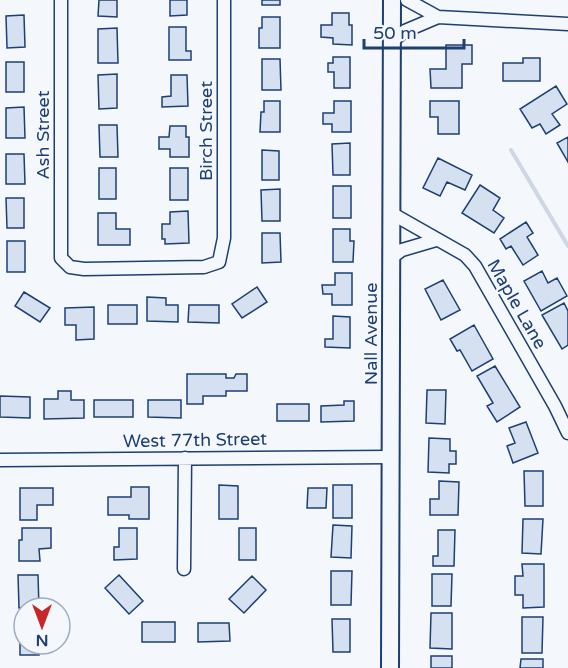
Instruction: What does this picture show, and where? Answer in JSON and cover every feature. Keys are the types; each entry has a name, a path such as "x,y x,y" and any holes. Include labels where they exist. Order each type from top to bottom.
{"main road":[{"name":"Nall Avenue","path":"390,668 392,0"}],"street":[{"name":"Ash Street","path":"61,0 61,258 70,267 84,269 204,267 219,262"},
{"name":"Birch Street","path":"219,262 224,238 224,0"},
{"path":"406,0 438,17 564,24 568,36"},
{"path":"392,41 405,31 438,17"},
{"name":"Maple Lane","path":"391,213 465,255 475,266 568,433"},
{"path":"391,258 402,250 436,240"},
{"name":"West 77th Street","path":"0,460 390,457"},
{"path":"184,569 185,458"}],"building":[{"path":"99,0 117,0 117,17 98,16"},
{"path":"170,0 187,0 187,15 170,16"},
{"path":"262,0 280,0 280,5 262,5"},
{"path":"332,13 349,13 349,25 352,25 352,45 333,44 333,38 321,37 321,25 332,25"},
{"path":"24,15 25,47 7,48 6,16"},
{"path":"262,17 280,17 280,48 259,48 259,28 262,28"},
{"path":"169,27 186,27 186,51 191,51 191,60 169,60"},
{"path":"117,28 118,63 98,63 98,29"},
{"path":"446,45 472,45 472,64 462,64 462,88 431,88 430,69 446,69"},
{"path":"333,57 350,57 350,88 334,88 334,72 328,72 328,63 333,63"},
{"path":"523,58 540,58 540,81 503,81 503,63 523,63"},
{"path":"262,59 280,59 281,90 262,90"},
{"path":"6,62 24,62 24,92 6,92"},
{"path":"117,74 117,108 99,109 98,75"},
{"path":"171,75 187,75 188,106 162,107 162,97 171,96"},
{"path":"556,86 567,104 552,114 560,125 546,134 540,124 532,128 520,109"},
{"path":"264,101 280,101 280,132 260,132"},
{"path":"334,101 351,101 351,132 332,132 332,124 323,124 323,113 334,113"},
{"path":"430,101 459,101 459,134 438,134 438,117 430,117"},
{"path":"24,107 25,138 6,138 6,108"},
{"path":"99,125 117,125 118,157 100,157"},
{"path":"170,126 186,126 186,137 189,137 189,157 170,157 170,149 159,149 159,137 169,137"},
{"path":"568,137 568,162 557,143"},
{"path":"350,143 350,175 333,175 332,144"},
{"path":"262,150 279,151 279,180 262,180"},
{"path":"6,154 24,154 25,184 6,184"},
{"path":"438,158 472,175 465,190 447,182 440,196 423,188"},
{"path":"99,168 116,168 116,199 99,199"},
{"path":"170,168 188,168 188,200 170,200"},
{"path":"480,185 500,198 493,210 504,218 494,233 462,213"},
{"path":"333,186 351,186 351,218 333,218"},
{"path":"280,189 280,221 262,221 261,190"},
{"path":"6,198 24,198 24,228 7,228"},
{"path":"188,211 189,243 165,244 165,239 162,239 162,224 170,224 170,212"},
{"path":"98,213 116,213 116,229 130,229 130,245 98,245"},
{"path":"526,222 533,233 527,237 538,255 523,265 511,246 506,249 500,239"},
{"path":"333,229 350,229 350,241 354,241 353,262 333,262"},
{"path":"262,233 280,233 281,262 262,263"},
{"path":"7,241 25,241 25,272 7,272"},
{"path":"542,271 548,283 557,278 567,296 541,311 524,281"},
{"path":"335,273 352,273 352,305 332,305 332,294 323,294 322,285 335,285"},
{"path":"443,280 460,310 441,320 425,289"},
{"path":"257,287 267,302 242,318 232,304"},
{"path":"24,292 50,308 40,322 15,306"},
{"path":"147,297 166,298 166,305 178,305 178,322 147,321"},
{"path":"564,303 568,311 568,345 562,349 542,315"},
{"path":"108,305 137,305 137,324 108,324"},
{"path":"189,305 219,305 219,323 188,322"},
{"path":"94,307 94,339 76,340 76,325 65,325 65,308"},
{"path":"333,316 350,317 350,348 325,347 325,339 333,339"},
{"path":"474,325 493,359 472,371 460,350 457,351 450,339"},
{"path":"495,366 520,407 497,422 487,406 493,403 477,376"},
{"path":"187,374 226,374 226,378 234,378 236,374 247,374 247,391 226,391 226,396 203,396 203,404 187,404"},
{"path":"427,390 446,390 445,424 426,423"},
{"path":"58,391 71,391 71,400 84,400 84,418 44,419 44,399 58,399"},
{"path":"0,396 30,397 30,418 0,417"},
{"path":"94,400 133,400 133,417 94,417"},
{"path":"148,400 181,400 181,418 148,417"},
{"path":"344,401 354,401 354,421 321,422 321,406 344,405"},
{"path":"277,404 309,404 309,421 277,421"},
{"path":"526,422 538,453 513,463 507,446 515,443 509,428"},
{"path":"429,438 450,439 450,451 456,451 456,464 449,464 449,473 428,472"},
{"path":"524,471 543,471 543,506 525,506"},
{"path":"439,481 459,482 458,515 430,515 430,499 439,499"},
{"path":"219,485 238,486 238,519 219,519"},
{"path":"333,485 352,485 352,518 333,518"},
{"path":"131,487 149,487 149,519 129,519 129,515 108,515 108,497 131,497"},
{"path":"20,488 53,488 53,505 37,505 37,520 20,520"},
{"path":"308,488 327,488 326,508 307,508"},
{"path":"523,519 543,519 541,554 522,553"},
{"path":"333,525 352,526 351,558 331,557"},
{"path":"22,528 51,528 51,548 39,549 40,561 19,561 19,540 22,540"},
{"path":"119,528 137,528 137,559 114,560 114,547 119,547"},
{"path":"239,528 256,528 256,560 239,560"},
{"path":"438,530 455,530 454,566 433,566 433,556 438,556"},
{"path":"522,564 544,564 544,607 523,608 523,595 515,595 515,576 523,576"},
{"path":"331,571 352,571 351,605 331,605"},
{"path":"432,574 452,574 451,606 432,606"},
{"path":"18,575 38,575 39,596 19,596"},
{"path":"119,575 143,601 129,614 105,588"},
{"path":"252,576 266,590 244,613 229,599"},
{"path":"431,613 452,613 452,649 430,648"},
{"path":"522,617 543,617 542,653 522,653"},
{"path":"332,619 350,619 350,652 333,652"},
{"path":"142,622 175,622 175,642 142,642"},
{"path":"198,623 229,623 230,641 198,642"},
{"path":"431,656 452,656 452,668 431,668"},
{"path":"521,659 543,659 543,668 520,668"}],"waterway":[{"path":"511,150 568,246"}]}
